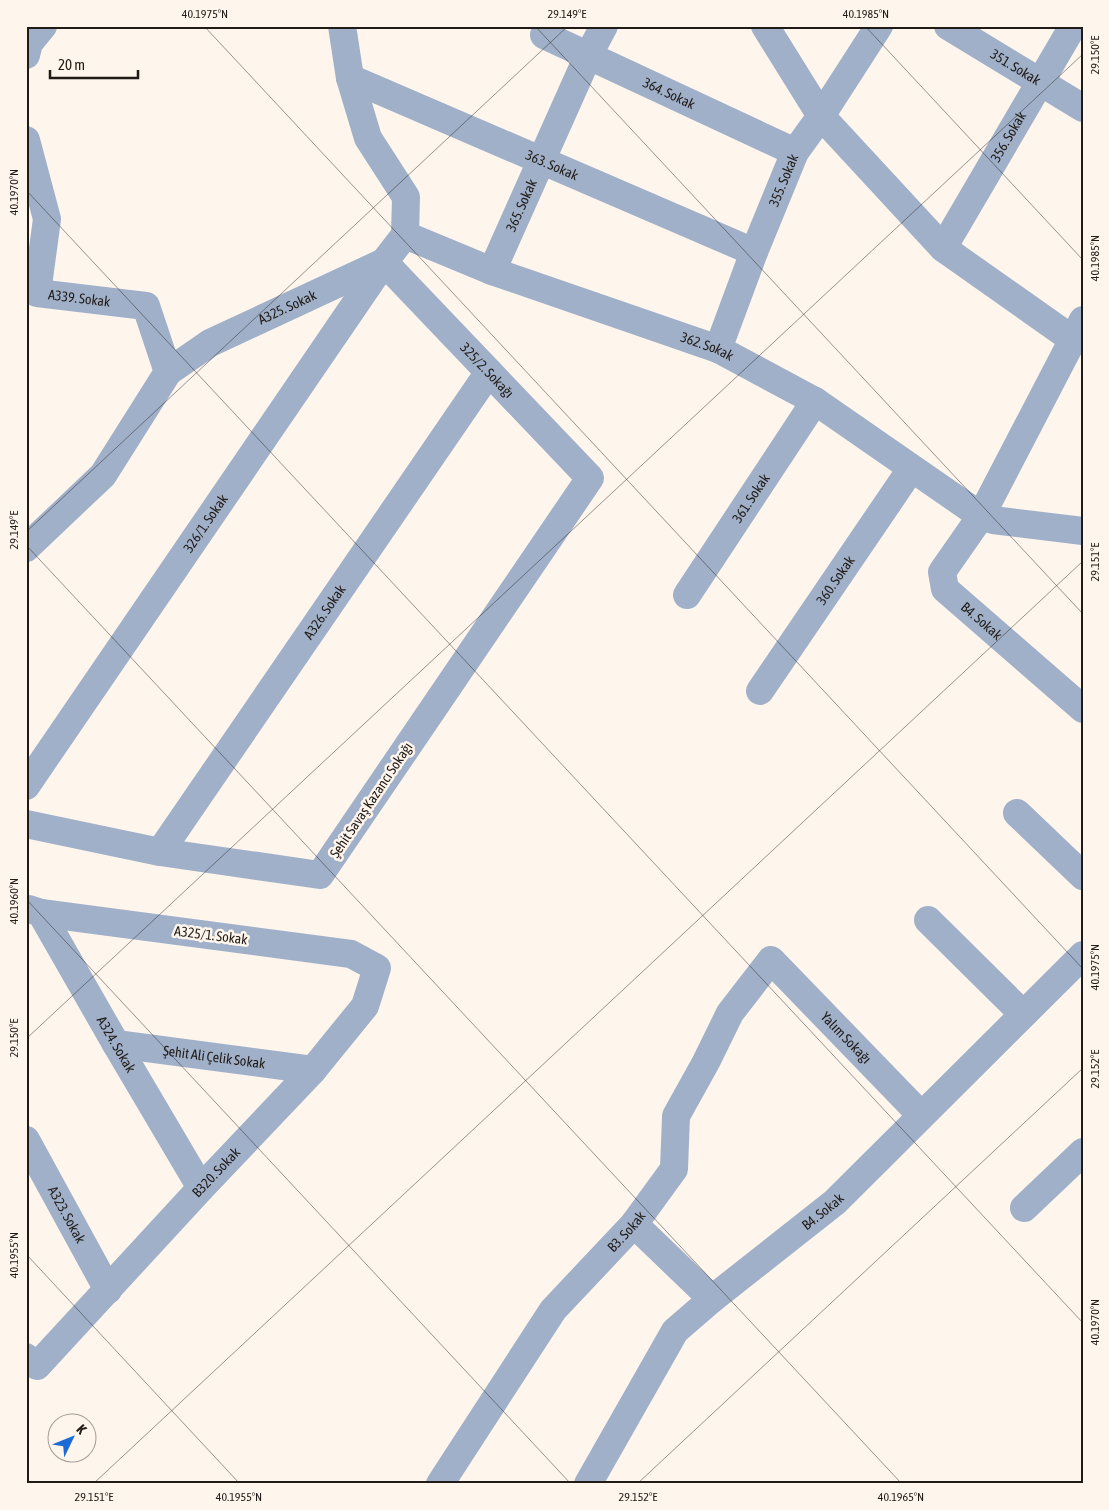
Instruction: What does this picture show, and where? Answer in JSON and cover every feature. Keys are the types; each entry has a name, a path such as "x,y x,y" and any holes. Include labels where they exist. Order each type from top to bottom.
{"street":[{"path":"26,55 29,43 43,26"},
{"path":"342,26 350,78 368,138 406,197 405,235"},
{"name":"365. Sokak","path":"492,271 588,56 604,26"},
{"path":"765,26 820,116 943,248 1078,329"},
{"name":"355. Sokak","path":"718,349 794,152 820,116 878,26"},
{"name":"351. Sokak","path":"948,26 1083,108"},
{"name":"356. Sokak","path":"943,248 1073,26"},
{"name":"364. Sokak","path":"544,35 794,152"},
{"name":"363. Sokak","path":"350,78 754,252"},
{"name":"A339. Sokak","path":"26,140 36,218 37,293 146,306 168,372"},
{"name":"A325. Sokak","path":"29,542 103,475 168,372 210,343 384,262 405,235"},
{"name":"362. Sokak","path":"405,235 492,271 718,349 815,401 981,516"},
{"name":"325/2. Sokağı","path":"384,262 590,478"},
{"name":"326/1. Sokak","path":"26,786 384,262"},
{"name":"B4. Sokak","path":"1078,329 981,516 942,572 945,589 1083,709"},
{"name":"A326. Sokak","path":"160,852 489,372"},
{"name":"361. Sokak","path":"687,595 815,401"},
{"name":"360. Sokak","path":"760,691 911,468"},
{"name":"Şehit Savaş Kazancı Sokağı","path":"26,824 160,852 320,875 590,478"},
{"path":"981,516 993,520 1083,531"},
{"path":"1017,813 1083,876"},
{"name":"A325/1. Sokak","path":"34,911 351,954 377,968"},
{"name":"A324. Sokak","path":"34,911 116,1044 201,1188"},
{"path":"928,920 1023,1014"},
{"name":"B4. Sokak","path":"588,1484 675,1331 712,1299 835,1202 1083,955"},
{"name":"Yalım Sokağı","path":"771,960 921,1115"},
{"name":"B3. Sokak","path":"440,1484 554,1310 634,1224 674,1169 676,1116 730,1013 771,960"},
{"name":"B320. Sokak","path":"32,1362 108,1290 313,1070 365,1006 377,968"},
{"name":"Şehit Ali Çelik Sokak","path":"116,1044 313,1070"},
{"name":"A323. Sokak","path":"26,1140 108,1290"},
{"path":"1024,1208 1083,1152"},
{"path":"634,1224 712,1299"}]}
